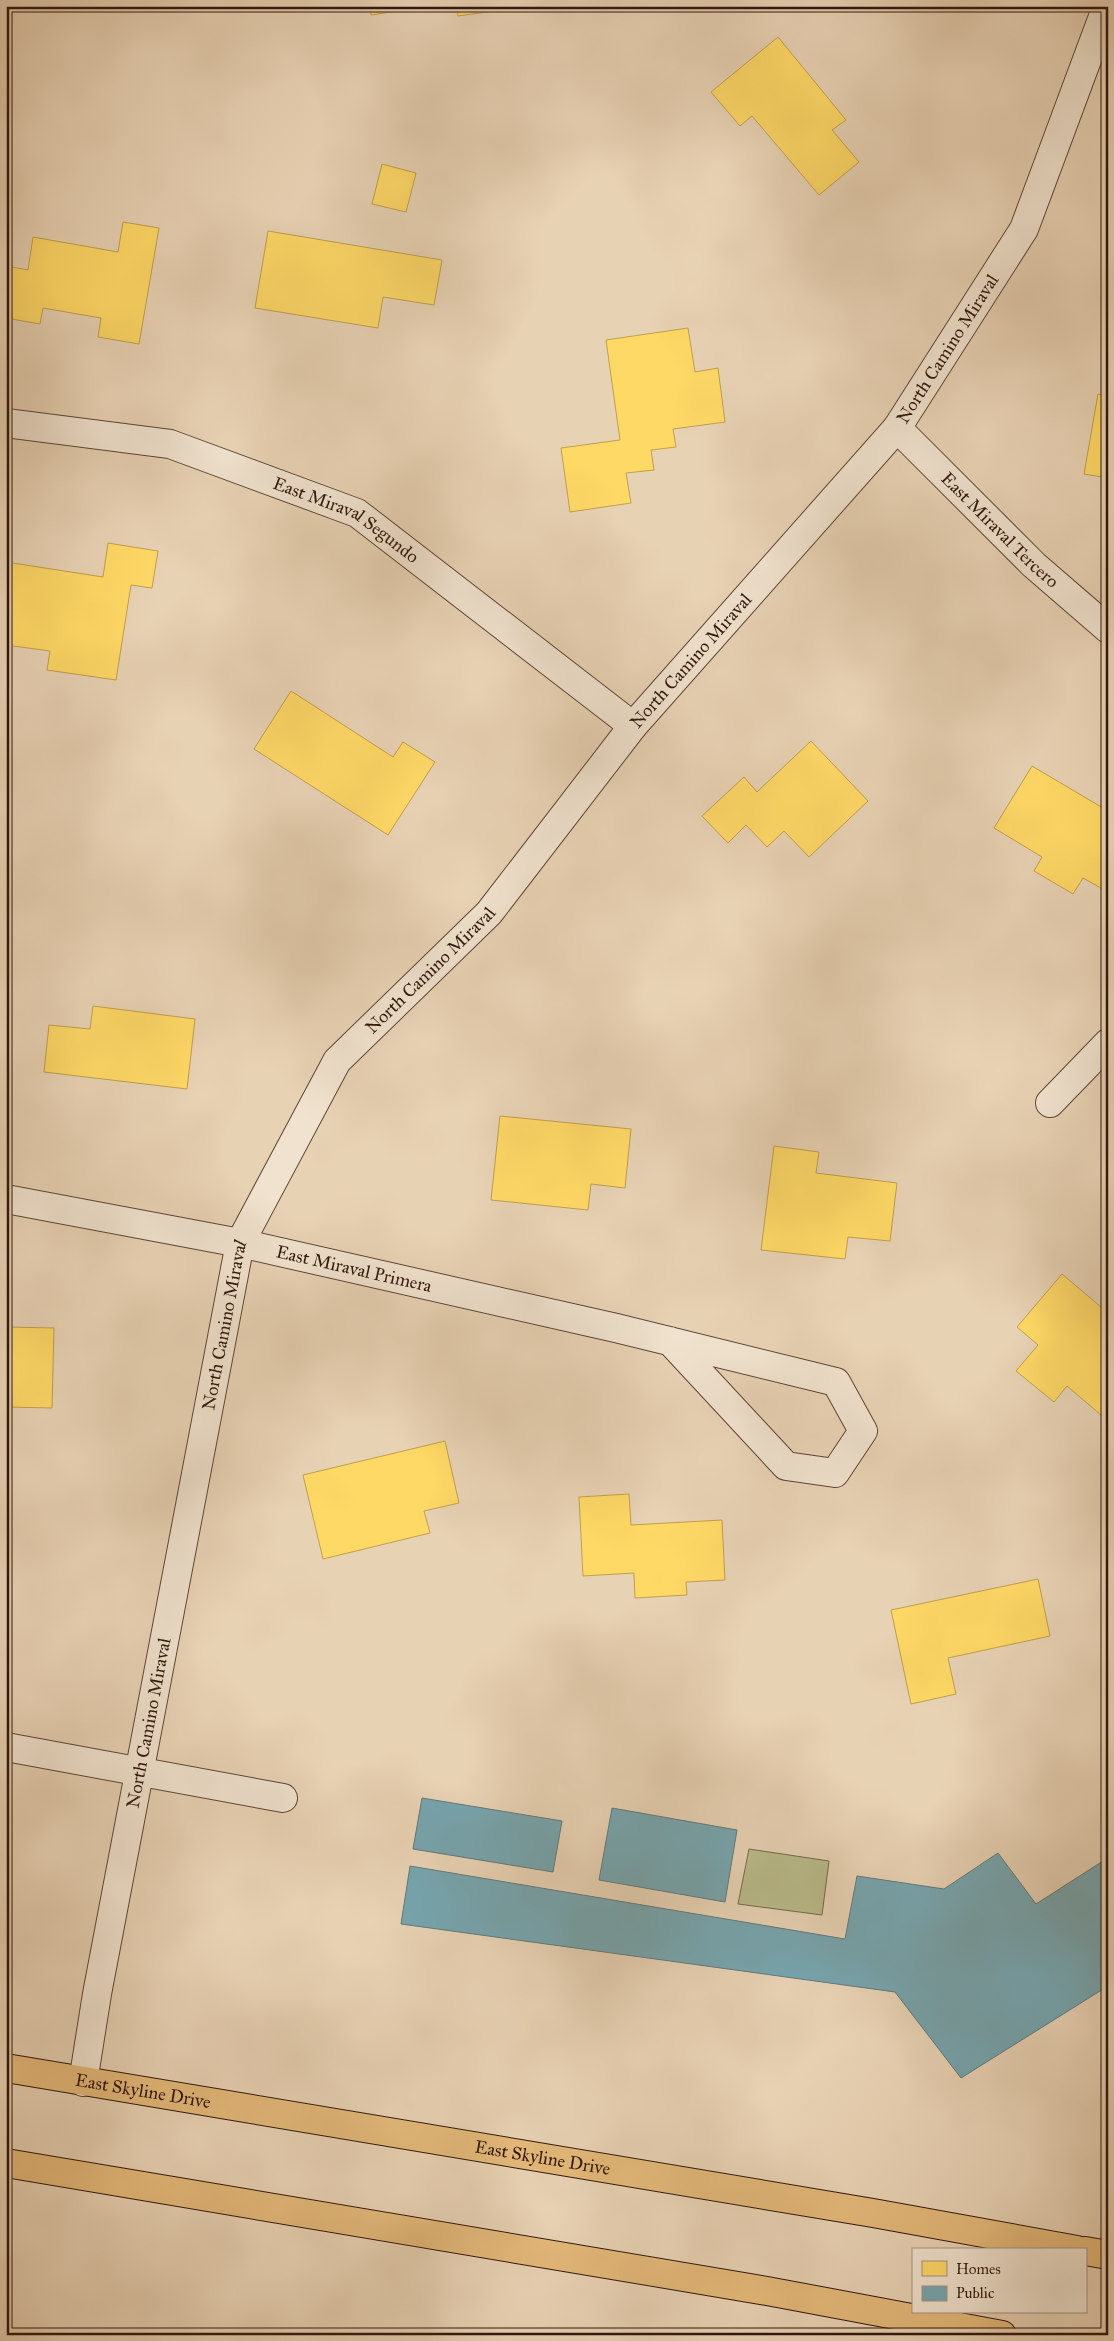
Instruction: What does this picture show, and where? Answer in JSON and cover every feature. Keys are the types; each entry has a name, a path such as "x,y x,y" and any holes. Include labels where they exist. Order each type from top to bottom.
{"main road":[{"name":"East Skyline Drive","path":"6,2068 872,2213 1066,2248"},
{"path":"6,2164 767,2291 1002,2335"},
{"path":"1086,2251 1108,2255"}],"street":[{"name":"North Camino Miraval","path":"83,2082 97,1994 240,1244 337,1062 489,913 633,726 897,428 1024,230 1106,6"},
{"name":"East Miraval Segundo","path":"6,424 170,444 357,513 633,726"},
{"name":"East Miraval Tercero","path":"897,428 1034,564 1108,629"},
{"path":"1050,1103 1108,1043"},
{"name":"East Miraval Primera","path":"6,1199 240,1244 670,1341 836,1382 863,1431 835,1473 786,1466 670,1341"},
{"path":"6,1747 140,1770 283,1798"}],"green space":[{"path":"749,1849 829,1861 822,1915 738,1904"}],"building: Homes":[{"path":"370,6 430,6 371,15"},
{"path":"457,6 516,6 516,8 458,16"},
{"path":"778,37 846,120 832,130 859,162 819,195 752,116 740,126 711,92"},
{"path":"382,164 416,173 406,212 372,204"},
{"path":"123,222 159,228 139,344 98,337 101,318 43,308 40,324 6,318 6,266 28,270 33,237 118,252"},
{"path":"268,231 442,260 434,305 383,297 378,328 255,308"},
{"path":"688,328 695,372 718,368 725,422 673,429 676,447 651,450 654,470 626,473 631,503 570,512 561,448 620,440 606,340"},
{"path":"1098,394 1108,396 1108,478 1084,474"},
{"path":"108,543 158,551 152,588 131,585 116,680 47,670 50,651 6,645 6,562 103,577"},
{"path":"291,691 393,757 403,742 435,762 388,835 254,749"},
{"path":"811,741 868,801 809,857 784,831 767,847 746,825 728,843 702,816 744,777 757,792"},
{"path":"1032,766 1108,811 1108,892 1083,878 1073,894 1034,871 1042,857 994,828"},
{"path":"93,1006 195,1019 187,1089 44,1072 49,1025 90,1029"},
{"path":"500,1116 631,1129 625,1188 591,1184 588,1210 491,1200"},
{"path":"774,1146 819,1152 816,1173 897,1183 890,1241 848,1237 845,1259 761,1250"},
{"path":"1062,1274 1108,1313 1108,1421 1067,1386 1054,1402 1016,1371 1038,1345 1017,1327"},
{"path":"6,1327 54,1328 52,1408 6,1407"},
{"path":"445,1441 459,1503 424,1511 430,1533 323,1559 303,1475"},
{"path":"629,1494 631,1525 722,1520 725,1580 686,1582 687,1595 635,1598 634,1573 583,1576 579,1497"},
{"path":"1038,1579 1050,1636 948,1658 956,1694 911,1704 891,1610"}],"building: Public":[{"path":"422,1798 562,1821 553,1872 413,1849"},
{"path":"612,1808 737,1830 725,1902 599,1880"},
{"path":"998,1853 1036,1904 1103,1861 1108,1869 1108,1986 961,2078 895,1992 401,1924 410,1866 845,1939 857,1876 944,1889"}]}
